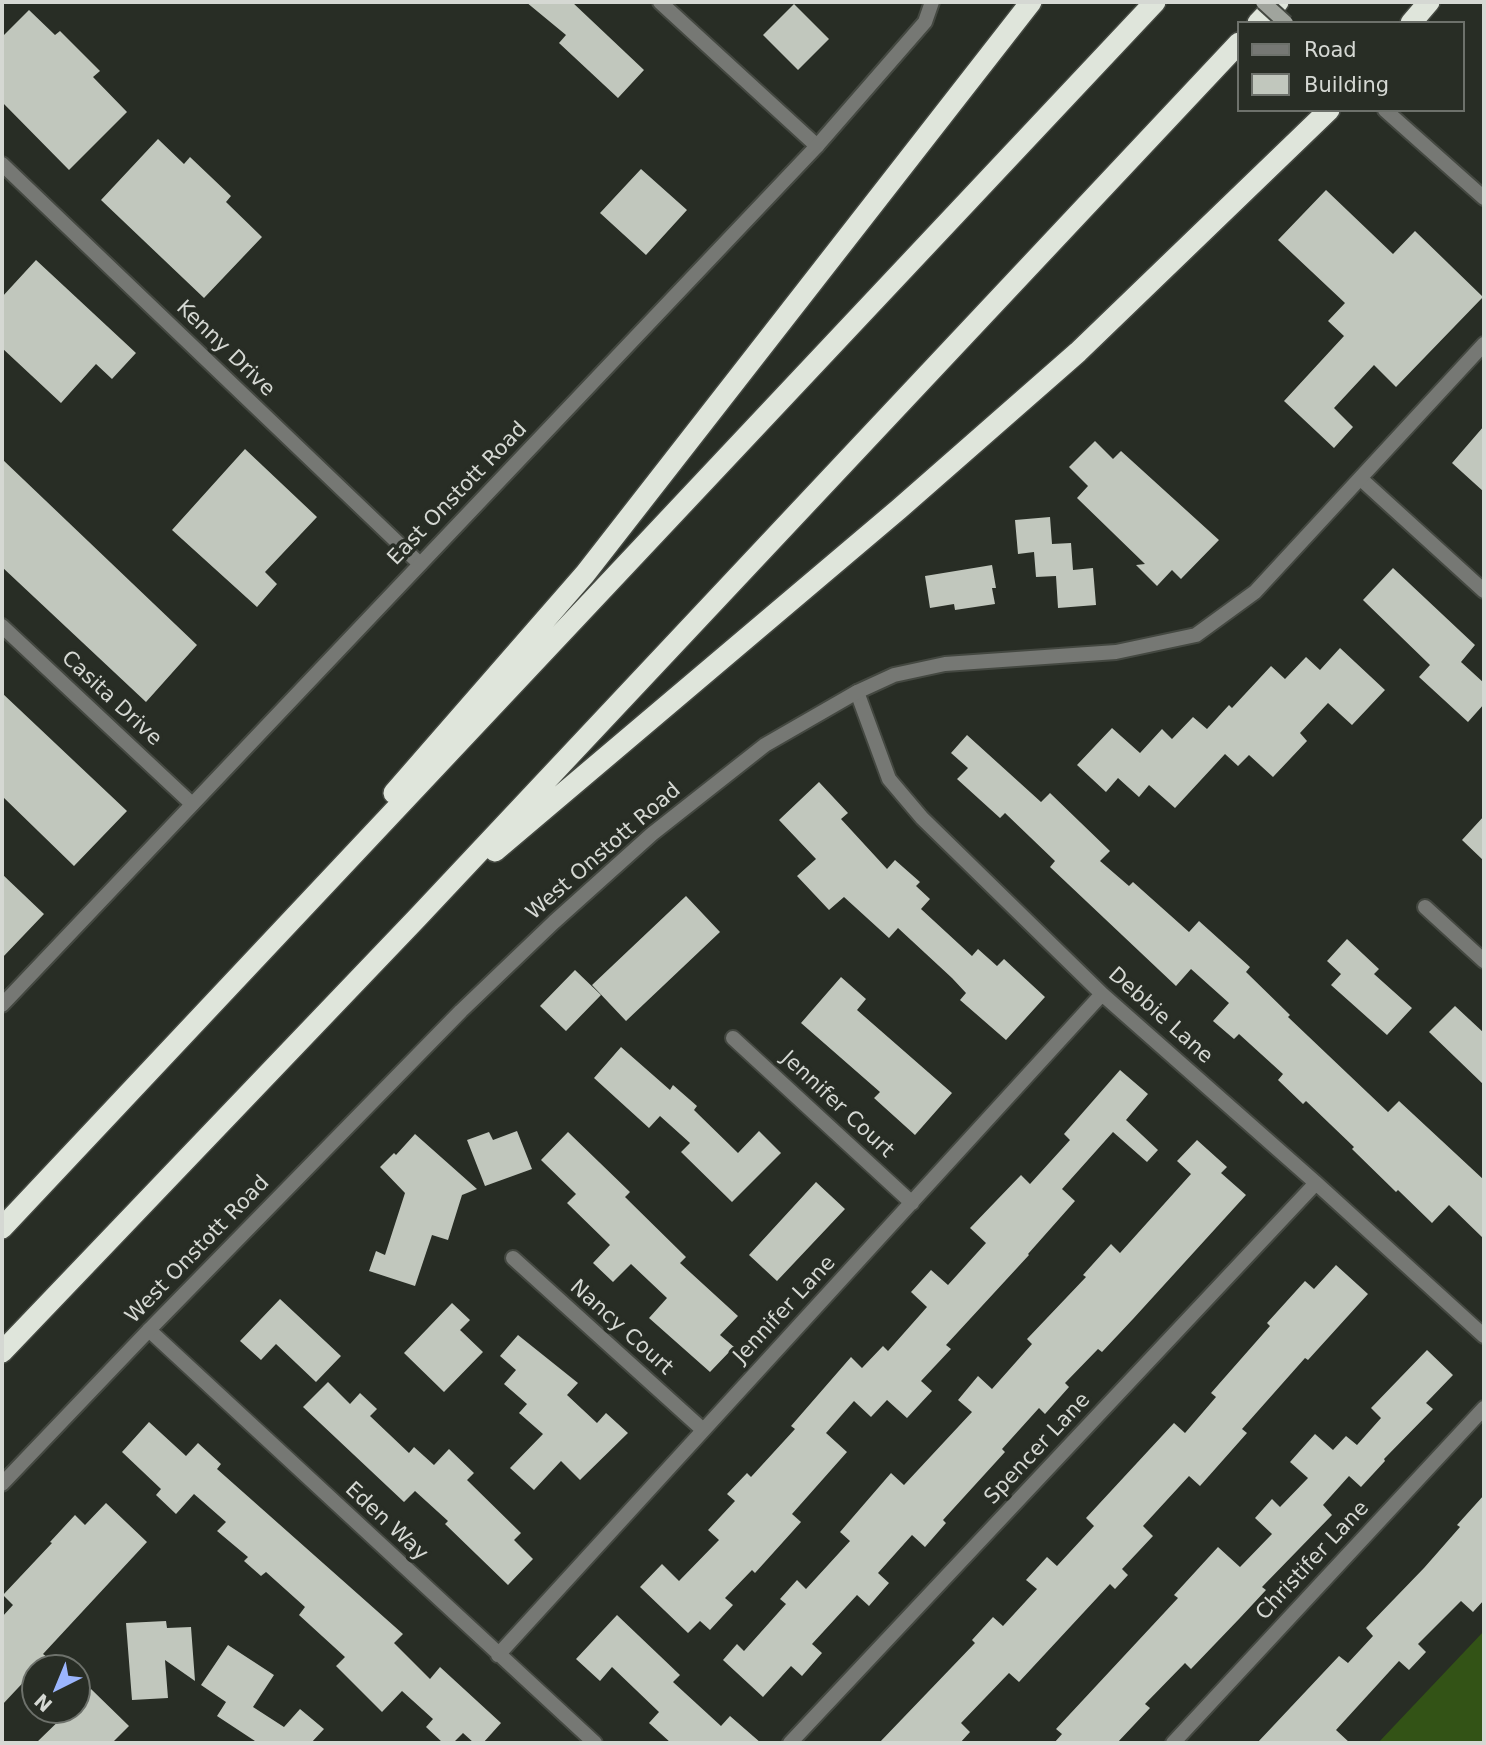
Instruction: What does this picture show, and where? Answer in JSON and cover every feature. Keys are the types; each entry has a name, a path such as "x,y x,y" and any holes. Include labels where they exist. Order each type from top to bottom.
{"highway":[{"path":"144,1079 585,574 1031,2"},
{"path":"2,1228 1154,2"},
{"path":"1260,21 1278,2"},
{"path":"1412,21 1429,2"},
{"path":"2,1352 416,918 1238,44"},
{"path":"416,918 899,509 1078,352 1327,112"}],"main road":[{"path":"1263,2 1284,21"}],"street":[{"path":"660,2 817,146"},
{"name":"East Onstott Road","path":"2,1005 817,146 925,22 932,2"},
{"path":"1387,112 1484,198"},
{"name":"Kenny Drive","path":"2,164 420,564"},
{"name":"West Onstott Road","path":"2,1484 460,1011 652,834 765,745 857,692 894,675 945,664 1116,652 1196,635 1255,592 1484,344"},
{"path":"1361,479 1484,591"},
{"name":"Casita Drive","path":"2,626 192,804"},
{"name":"Debbie Lane","path":"857,692 889,779 922,818 1102,994 1484,1336"},
{"path":"1425,907 1484,961"},
{"name":"Jennifer Lane","path":"498,1655 1102,994"},
{"name":"Jennifer Court","path":"733,1038 912,1203"},
{"name":"Spencer Lane","path":"790,1743 1316,1183"},
{"name":"Nancy Court","path":"513,1258 702,1429"},
{"name":"Eden Way","path":"149,1330 595,1743"},
{"name":"Christifer Lane","path":"1173,1743 1484,1408"}],"green space":[{"path":"1484,1631 1484,1743 1378,1743"}],"building":[{"path":"526,2 572,2 644,70 618,98 559,43 566,35"},
{"path":"794,4 829,39 798,70 763,35"},
{"path":"29,10 55,35 60,31 100,71 93,77 127,112 69,170 2,102 2,37"},
{"path":"158,139 184,164 190,157 231,196 226,202 262,237 204,298 101,200"},
{"path":"641,169 687,210 646,255 600,213"},
{"path":"1326,190 1393,254 1415,231 1483,297 1396,387 1374,365 1334,408 1353,427 1334,448 1284,401 1344,336 1328,321 1345,303 1278,240"},
{"path":"36,260 136,353 112,379 96,364 61,403 2,348 2,297"},
{"path":"1484,426 1484,492 1452,463"},
{"path":"1095,441 1113,459 1121,451 1219,540 1181,579 1172,570 1157,586 1136,565 1145,564 1077,498 1088,486 1069,467"},
{"path":"245,449 317,517 265,572 277,584 257,607 172,530"},
{"path":"2,459 197,645 146,702 2,567"},
{"path":"1050,517 1052,544 1071,543 1073,570 1093,568 1096,605 1058,608 1056,576 1036,577 1034,552 1018,554 1015,520"},
{"path":"992,565 996,588 992,588 995,604 955,610 954,604 930,608 925,576"},
{"path":"1393,568 1475,645 1461,662 1484,683 1484,704 1468,722 1419,677 1430,665 1363,600"},
{"path":"1340,648 1385,690 1352,725 1328,703 1300,733 1307,741 1273,777 1249,755 1238,766 1225,754 1175,808 1149,785 1139,797 1118,778 1106,792 1077,765 1112,728 1140,753 1162,729 1172,739 1193,717 1207,729 1229,705 1232,708 1271,666 1285,679 1306,657 1320,670"},
{"path":"2,693 127,811 74,866 2,796"},
{"path":"967,735 1041,802 1050,793 1110,851 1100,861 1129,886 1133,882 1189,932 1199,921 1250,967 1246,972 1290,1015 1288,1017 1388,1112 1399,1101 1484,1180 1484,1239 1449,1205 1432,1223 1398,1190 1396,1192 1306,1101 1303,1104 1278,1080 1283,1074 1239,1034 1234,1039 1213,1021 1229,1003 1191,969 1176,986 1050,867 1055,861 1005,813 1000,818 957,779 968,768 951,753"},
{"path":"819,782 848,813 841,819 887,869 895,860 920,882 916,886 930,899 921,909 972,956 978,949 997,966 1004,959 1045,997 1006,1040 960,1000 966,993 898,928 889,938 844,897 829,910 797,876 816,859 779,820"},
{"path":"1484,816 1484,861 1462,840"},
{"path":"2,874 44,914 2,958"},
{"path":"686,896 720,932 626,1021 592,985"},
{"path":"1347,939 1379,969 1374,974 1412,1008 1387,1035 1331,985 1341,974 1327,961"},
{"path":"575,970 601,995 566,1031 540,1006"},
{"path":"841,977 866,999 857,1010 952,1093 915,1135 874,1098 880,1092 801,1023"},
{"path":"1455,1006 1484,1033 1484,1085 1429,1032"},
{"path":"621,1047 670,1090 673,1085 697,1106 694,1110 738,1153 759,1131 781,1153 732,1202 681,1152 690,1143 660,1116 649,1128 594,1078"},
{"path":"1120,1070 1148,1094 1126,1120 1158,1150 1147,1162 1113,1132 1062,1189 1075,1201 946,1345 951,1349 921,1381 932,1391 907,1418 887,1400 871,1417 854,1401 826,1433 847,1452 792,1514 801,1522 755,1573 752,1570 725,1598 733,1605 710,1630 700,1621 688,1633 640,1587 662,1564 679,1581 719,1540 708,1530 735,1501 727,1494 747,1473 751,1477 795,1429 791,1426 851,1357 862,1368 883,1346 888,1351 927,1307 911,1292 931,1270 948,1285 986,1243 970,1228 1021,1175 1030,1184 1070,1140 1064,1134"},
{"path":"517,1131 532,1169 485,1186 467,1140 489,1132 493,1140"},
{"path":"568,1132 630,1192 625,1197 686,1257 680,1263 738,1316 720,1335 734,1347 710,1372 649,1318 667,1298 631,1264 613,1282 593,1263 610,1245 567,1203 576,1194 541,1160"},
{"path":"415,1134 477,1189 462,1195 448,1240 432,1235 415,1286 369,1271 376,1251 385,1255 405,1193 380,1167 394,1153 396,1155"},
{"path":"1197,1140 1227,1167 1221,1173 1246,1195 1102,1352 1098,1349 1065,1383 1069,1387 1045,1414 1039,1408 1002,1449 1005,1452 943,1520 946,1523 925,1547 912,1535 878,1573 889,1583 869,1606 857,1595 812,1644 822,1653 802,1676 791,1666 763,1697 723,1660 737,1644 744,1651 786,1604 780,1599 797,1580 806,1589 850,1541 840,1532 891,1473 904,1485 972,1412 958,1400 978,1376 992,1389 1032,1344 1027,1339 1086,1277 1083,1275 1111,1244 1120,1253 1191,1174 1177,1161"},
{"path":"816,1182 845,1209 777,1281 749,1255"},
{"path":"1336,1265 1368,1294 1308,1360 1305,1358 1242,1429 1247,1433 1200,1486 1189,1476 1143,1526 1153,1536 1122,1569 1128,1575 1115,1589 1110,1584 1019,1682 1009,1673 961,1723 970,1732 960,1743 879,1743 975,1643 972,1640 993,1617 1003,1626 1037,1589 1026,1580 1047,1557 1057,1566 1094,1526 1086,1518 1174,1423 1185,1433 1216,1397 1211,1393 1270,1326 1267,1323 1305,1281 1314,1289"},
{"path":"280,1299 341,1356 316,1382 276,1344 261,1360 240,1341"},
{"path":"452,1303 470,1320 460,1330 483,1352 444,1392 404,1353"},
{"path":"518,1335 578,1383 567,1395 597,1423 606,1413 628,1433 580,1480 561,1461 534,1490 510,1468 543,1434 519,1413 527,1404 504,1384 516,1370 500,1356"},
{"path":"1427,1350 1453,1375 1426,1403 1433,1409 1361,1487 1349,1476 1323,1505 1332,1515 1262,1587 1266,1590 1239,1619 1191,1669 1185,1663 1145,1704 1150,1708 1117,1743 1054,1743 1062,1734 1056,1729 1178,1598 1174,1595 1218,1547 1240,1567 1272,1534 1255,1518 1272,1499 1280,1507 1308,1478 1290,1462 1315,1434 1333,1450 1346,1436 1357,1445 1381,1418 1371,1408"},
{"path":"328,1382 350,1404 360,1393 377,1409 370,1416 409,1453 414,1447 434,1465 449,1449 474,1473 467,1480 521,1533 514,1540 533,1559 508,1585 445,1524 448,1521 415,1491 404,1502 303,1407"},
{"path":"149,1422 186,1456 198,1443 221,1464 217,1469 403,1634 394,1643 430,1679 440,1667 501,1723 483,1743 474,1743 463,1733 453,1743 443,1743 426,1727 433,1719 402,1691 382,1712 336,1666 345,1657 299,1615 305,1607 266,1572 261,1576 244,1561 248,1557 217,1531 226,1522 194,1494 176,1514 156,1495 161,1489 122,1452"},
{"path":"1484,1495 1484,1600 1473,1612 1461,1601 1418,1644 1426,1652 1409,1670 1399,1661 1336,1730 1350,1743 1257,1743 1339,1656 1348,1663 1373,1636 1366,1628 1424,1568"},
{"path":"106,1503 147,1542 43,1654 21,1654 21,1685 2,1705 2,1617 13,1605 3,1595 75,1515 85,1525"},
{"path":"617,1615 680,1675 673,1682 721,1726 730,1716 761,1743 671,1743 649,1723 659,1712 612,1667 600,1681 576,1659"},
{"path":"166,1621 167,1628 191,1627 195,1681 165,1660 168,1698 132,1700 126,1623"},
{"path":"228,1645 274,1675 253,1707 284,1727 300,1709 324,1729 311,1743 258,1743 217,1716 226,1702 201,1685"},
{"path":"91,1689 129,1726 112,1743 36,1743 56,1724 91,1724"}]}
